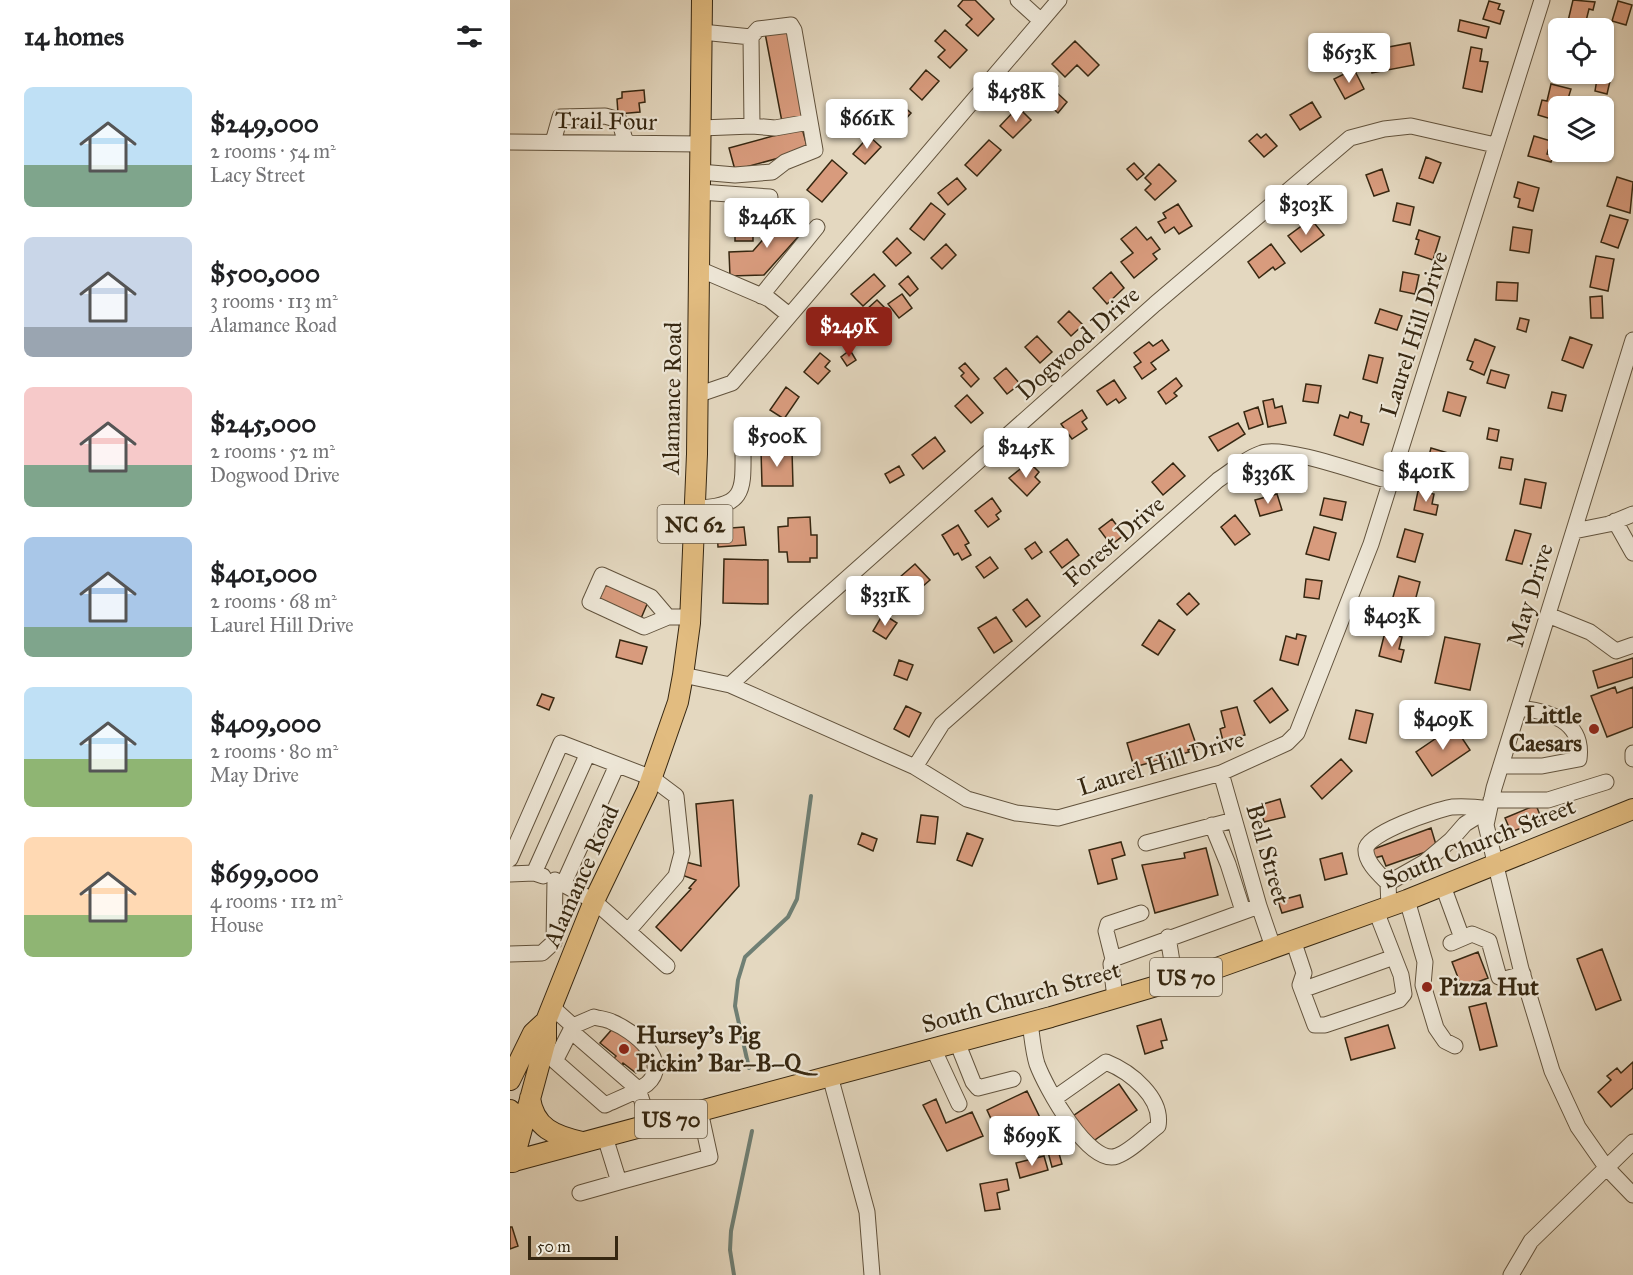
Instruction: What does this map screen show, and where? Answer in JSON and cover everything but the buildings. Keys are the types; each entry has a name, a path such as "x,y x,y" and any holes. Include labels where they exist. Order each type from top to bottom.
{"main road":[{"name":"Alamance Road","path":"511,1162 546,1040 549,1014 594,902 652,778 678,702 683,675 690,617 696,508 702,0"},
{"name":"South Church Street","path":"511,1162 1030,1023 1175,980 1390,906 1633,809"},
{"name":"Alamance Road","path":"510,1080 533,1033 549,1014"},
{"path":"530,1098 535,1117 543,1127 553,1134 585,1143"},
{"path":"510,1110 519,1140"}],"street":[{"path":"1018,0 1040,20"},
{"path":"697,396 732,383 1059,0"},
{"name":"Laurel Hill Drive","path":"683,675 730,686 915,767 967,799 1016,813 1050,818 1058,818 1221,773 1287,743 1297,733 1371,544 1389,481 1455,282 1495,145 1531,43 1542,0"},
{"path":"700,172 735,175 772,172 785,162 814,150 791,26 758,29 751,37 752,126"},
{"path":"702,32 751,37"},
{"path":"553,142 560,117 605,116 619,120 627,143"},
{"name":"Trail Four","path":"510,142 627,143 701,136 752,126 775,128 809,122"},
{"name":"Dogwood Drive","path":"730,686 799,621 1155,304 1350,138 1384,129 1411,126 1495,145"},
{"path":"700,192 770,197"},
{"path":"761,296 817,228"},
{"path":"699,268 761,296 789,315"},
{"name":"May Drive","path":"1633,340 1501,766 1486,825 1523,974 1552,1071 1578,1127 1605,1167 1633,1195"},
{"path":"696,508 712,507 736,497 743,488 743,446"},
{"name":"Forest Drive","path":"915,767 942,724 1218,480 1251,458 1263,452 1289,452 1389,481"},
{"path":"1574,531 1616,522 1633,514"},
{"path":"1616,522 1633,553"},
{"path":"668,617 651,597 602,575 590,602 644,627 668,617 690,617"},
{"path":"1548,615 1590,632 1616,651 1633,645"},
{"path":"1501,766 1542,766 1579,759 1577,739 1572,728 1562,718 1539,710 1519,708"},
{"path":"511,855 561,743 652,778 676,796 682,853 676,876 628,931"},
{"path":"534,873 588,753"},
{"path":"1633,753 1633,759"},
{"path":"510,954 542,952 554,942 559,883 617,765"},
{"name":"Bell Street","path":"1221,773 1273,947"},
{"path":"1293,940 1304,973 1300,985 1315,1025 1325,1025 1399,1000 1404,994 1401,975 1394,957 1388,883 1368,859 1365,851 1367,844 1381,832 1449,808 1548,800 1606,782"},
{"path":"1388,883 1425,861 1450,840 1464,824 1490,805"},
{"path":"1146,843 1234,820"},
{"path":"1212,825 1228,864 1243,912"},
{"path":"510,874 534,873 559,883 594,902 667,966"},
{"path":"1443,886 1456,940 1472,934 1489,941 1499,976 1505,979 1523,974"},
{"path":"1113,958 1259,906"},
{"path":"1390,906 1425,962 1423,985 1436,1028 1445,1041 1455,1046"},
{"path":"1115,998 1111,964 1113,958 1106,931 1108,924 1142,914"},
{"path":"1168,937 1175,980"},
{"path":"1302,990 1394,957"},
{"path":"549,1014 572,1028 638,1089 650,1125"},
{"path":"594,1017 611,1021 641,1040 652,1053 655,1070 648,1083 605,1105 555,1061 572,1028 594,1017"},
{"path":"1030,1023 1037,1063 1055,1098 1067,1119 1090,1148 1102,1156 1117,1156 1158,1126 1160,1114 1157,1106 1143,1088 1119,1067 1106,1062 1055,1098"},
{"path":"957,1042 973,1082 978,1088 1013,1079"},
{"path":"933,1048 959,1104"},
{"path":"830,1076 867,1212 872,1275"},
{"path":"580,1192 710,1157 700,1111"},
{"path":"604,1137 619,1182"},
{"path":"1511,1275 1531,1241 1633,1142"}],"waterway":[{"path":"749,1068 735,1006 738,980 745,957 788,917 797,899 811,796"},
{"path":"734,1275 730,1250 731,1231 752,1131"}],"place":[{"name":"Little Caesars","path":"1594,729"},
{"name":"Pizza Hut","path":"1427,987"},
{"name":"Hursey’s Pig Pickin’ Bar–B–Q","path":"624,1049"}]}
